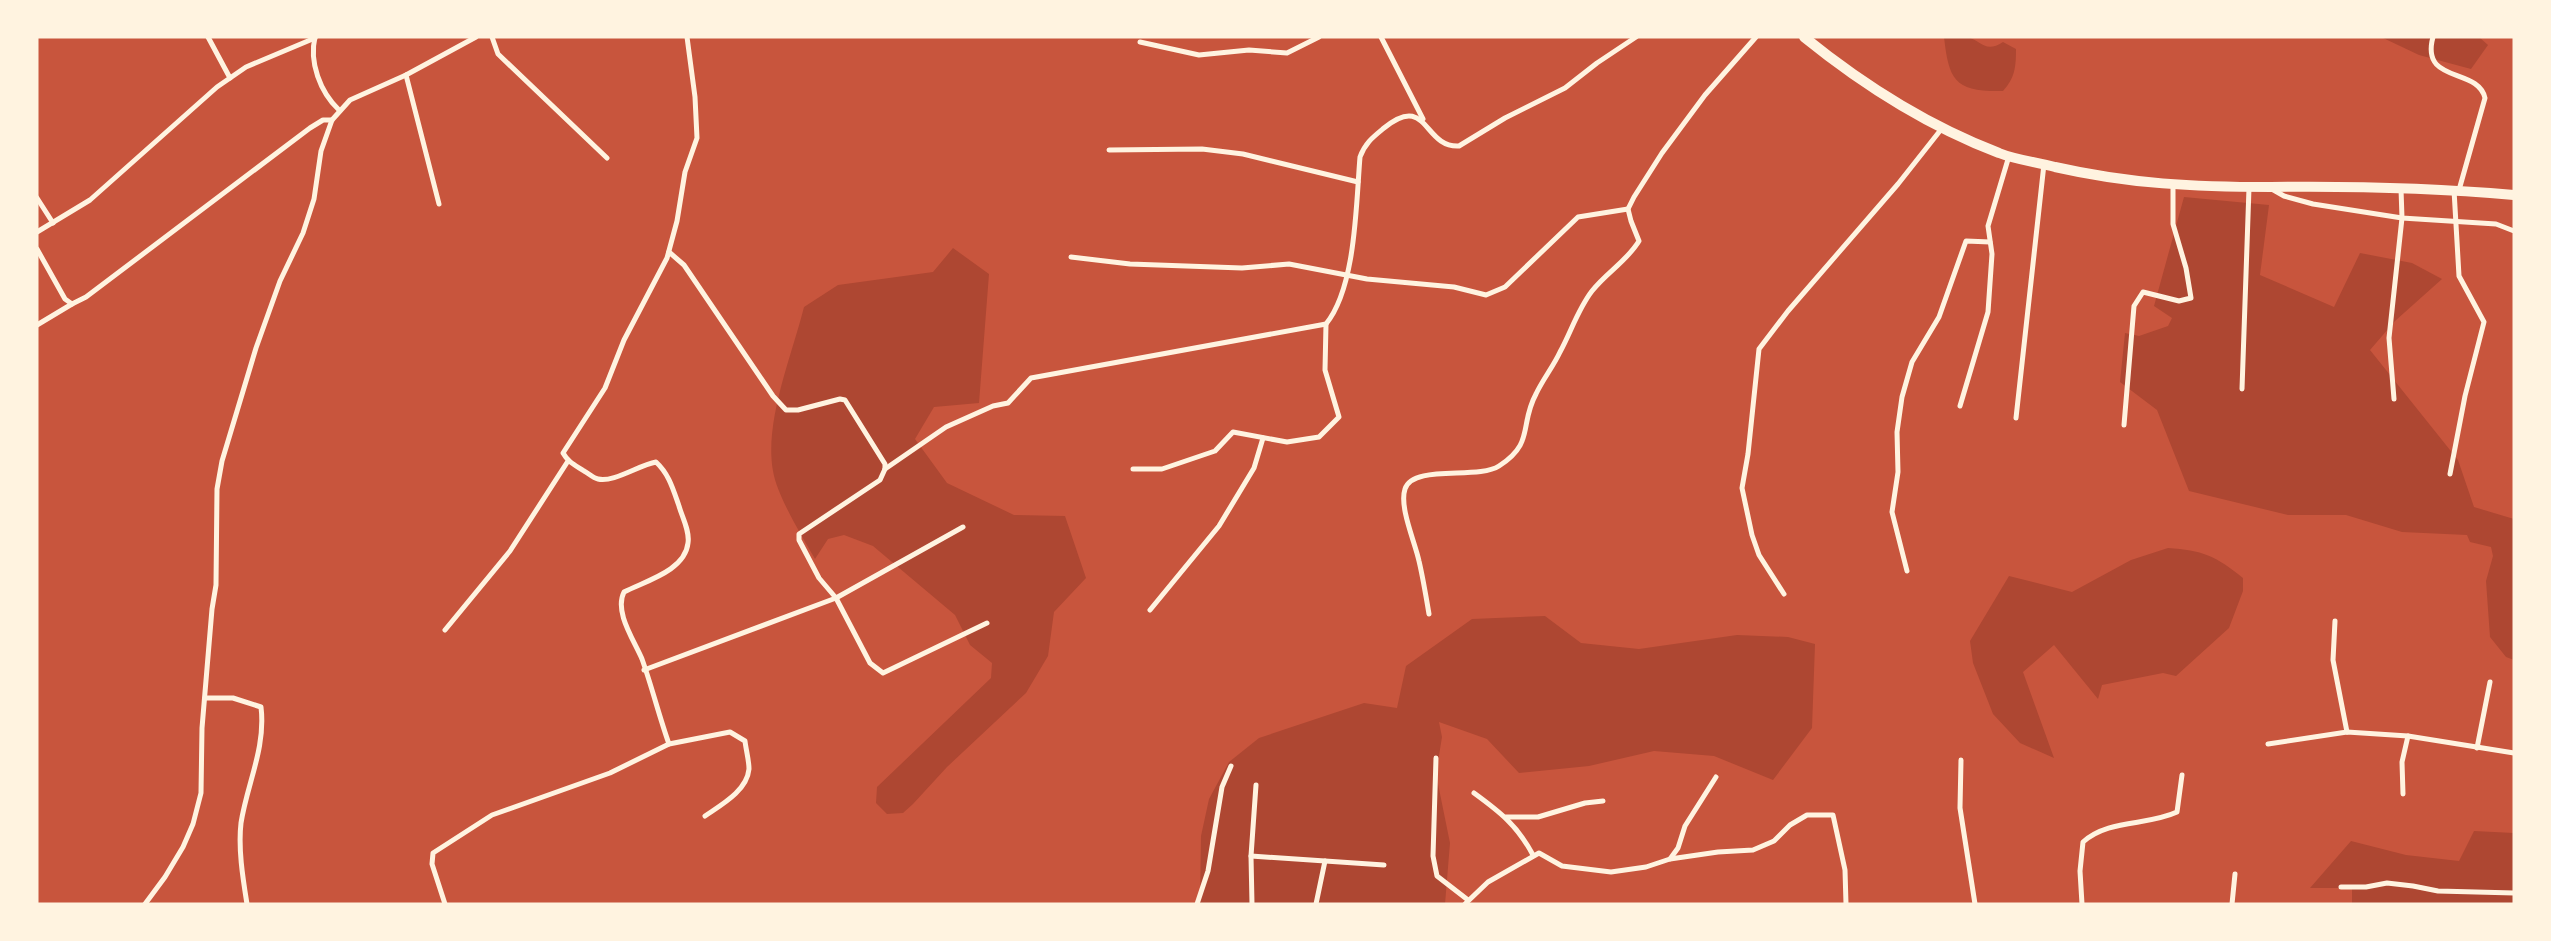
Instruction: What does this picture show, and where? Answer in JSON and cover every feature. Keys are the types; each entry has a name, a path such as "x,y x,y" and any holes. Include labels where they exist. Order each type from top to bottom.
{"highway":[{"path":"1804,37 1893,101 1943,127 2009,156 2100,177 2249,188 2456,190 2514,195"}],"street":[{"path":"208,37 230,79"},
{"path":"37,232 90,200 218,87 246,67 315,37 314,60 318,77 332,103 339,110"},
{"path":"145,904 165,877 193,824 201,793 205,698 216,585 217,489 222,461 269,310 303,233 314,199 321,151 332,120 350,100 406,75 476,37"},
{"path":"492,37 498,54 607,158"},
{"path":"668,744 623,616 621,598 624,592 673,568 684,555 688,543 687,532 676,497 666,471 656,462 642,464 627,473 597,479 568,461 563,453 605,388 624,340 668,251 677,221 685,172 696,138 695,97 687,37"},
{"path":"1140,42 1199,55 1249,50 1287,53 1319,37"},
{"path":"1381,37 1435,137 1442,143 1458,146 1505,118 1565,88 1636,37"},
{"path":"1429,614 1420,563 1403,501 1406,486 1415,478 1444,473 1486,472 1499,466 1522,446 1528,410 1576,317 1592,291 1613,268 1630,255 1639,241 1630,222 1628,209 1661,153 1704,95 1756,37"},
{"path":"2433,37 2430,47 2445,73 2476,82 2483,90 2485,98 2456,190 2459,276 2484,322 2465,396 2450,474"},
{"path":"406,75 439,204"},
{"path":"1133,469 1162,469 1214,451 1233,432 1287,442 1318,437 1339,416 1325,370 1326,324 1334,314 1347,275 1364,145 1400,116 1416,116 1425,122"},
{"path":"37,325 86,297 310,128 323,120 332,120"},
{"path":"1784,594 1759,555 1742,488 1759,349 1943,127"},
{"path":"1109,150 1202,149 1243,154 1358,182"},
{"path":"1960,406 1988,312 1992,254 1988,226 2009,156"},
{"path":"2017,418 2044,164"},
{"path":"2124,425 2134,306 2143,292 2179,301 2192,298 2173,224 2173,184"},
{"path":"2268,187 2284,196 2312,204 2402,218 2496,224 2514,230"},
{"path":"2242,389 2249,188"},
{"path":"2394,399 2389,338 2402,218 2401,189"},
{"path":"37,198 53,223"},
{"path":"1071,257 1130,264 1242,268 1289,264 1367,279 1454,287 1486,295 1505,288 1578,217 1628,209"},
{"path":"1907,570 1892,512 1898,472 1897,432 1902,397 1912,362 1939,317 1966,241 1990,242"},
{"path":"37,249 65,299 72,304"},
{"path":"668,251 684,265 786,410 845,400 877,450 885,469"},
{"path":"987,623 883,673 870,663 836,598 819,578 799,540 799,534 880,480 885,469 946,427 993,406 1008,403 1031,378 1326,324"},
{"path":"1150,610 1219,526 1254,468 1263,438"},
{"path":"445,630 510,551 568,461"},
{"path":"644,670 836,598 963,527"},
{"path":"2335,621 2333,660 2347,732"},
{"path":"2477,748 2490,682"},
{"path":"205,698 233,698 261,707 263,727 241,825 243,880 247,904"},
{"path":"445,904 432,864 432,853 492,815 610,774 668,744 730,732 745,741 749,769 744,784 705,816"},
{"path":"2269,744 2347,732 2408,736 2514,753"},
{"path":"2403,794 2402,762 2408,736"},
{"path":"1436,758 1433,856 1437,876 1466,902 1488,883 1539,853 1562,866 1611,872 1646,867 1670,859 1753,850 1774,841 1790,825 1807,815 1833,816 1845,870 1846,904"},
{"path":"1961,760 1960,808 1975,904"},
{"path":"1197,904 1208,872 1222,787 1231,766"},
{"path":"2082,904 2080,871 2083,842 2091,835 2135,820 2163,818 2177,812 2182,775"},
{"path":"1670,859 1678,848 1685,826 1716,777"},
{"path":"1251,904 1256,785"},
{"path":"1474,793 1506,817 1533,855"},
{"path":"1506,817 1538,817 1585,803 1603,801"},
{"path":"1251,856 1384,865"},
{"path":"1315,904 1325,861"},
{"path":"2232,904 2235,874"},
{"path":"2341,887 2366,887 2387,883 2438,891 2514,893"}],"shaded area":[{"path":"1944,37 1967,37 1992,47 2003,42 2016,49 2014,72 2003,91 1974,89 1957,81 1949,64"},
{"path":"2381,37 2479,37 2488,45 2471,69 2419,55"},
{"path":"2184,197 2269,205 2260,275 2334,307 2360,253 2412,263 2442,279 2395,321 2370,350 2458,460 2474,507 2514,519 2514,660 2506,657 2490,637 2486,581 2493,556 2491,547 2470,542 2467,535 2402,532 2346,515 2288,515 2189,491 2157,410 2120,382 2125,333 2139,336 2168,326 2172,318 2154,306"},
{"path":"953,248 989,274 979,403 934,407 915,439 947,483 1014,515 1065,516 1086,578 1054,612 1048,656 1026,693 947,767 903,813 887,814 876,803 877,787 991,678 992,663 970,645 955,615 873,546 844,535 828,539 815,559 775,481 771,452 772,431 804,307 838,285 933,272"},
{"path":"2168,548 2208,555 2243,578 2243,591 2229,628 2176,676 2163,673 2102,685 2098,699 2054,645 2023,672 2054,758 2020,743 1993,714 1973,663 1970,641 2009,576 2072,592 2131,560"},
{"path":"1545,616 1581,643 1639,649 1737,635 1788,637 1815,644 1812,728 1773,780 1714,756 1654,751 1589,766 1519,773 1487,739 1439,722 1442,737 1436,774 1450,843 1445,904 1200,904 1201,836 1209,799 1229,762 1259,738 1364,703 1397,708 1406,666 1472,619"},
{"path":"2474,831 2514,833 2514,904 2352,904 2352,888 2310,888 2351,841 2406,855 2459,861"}]}
